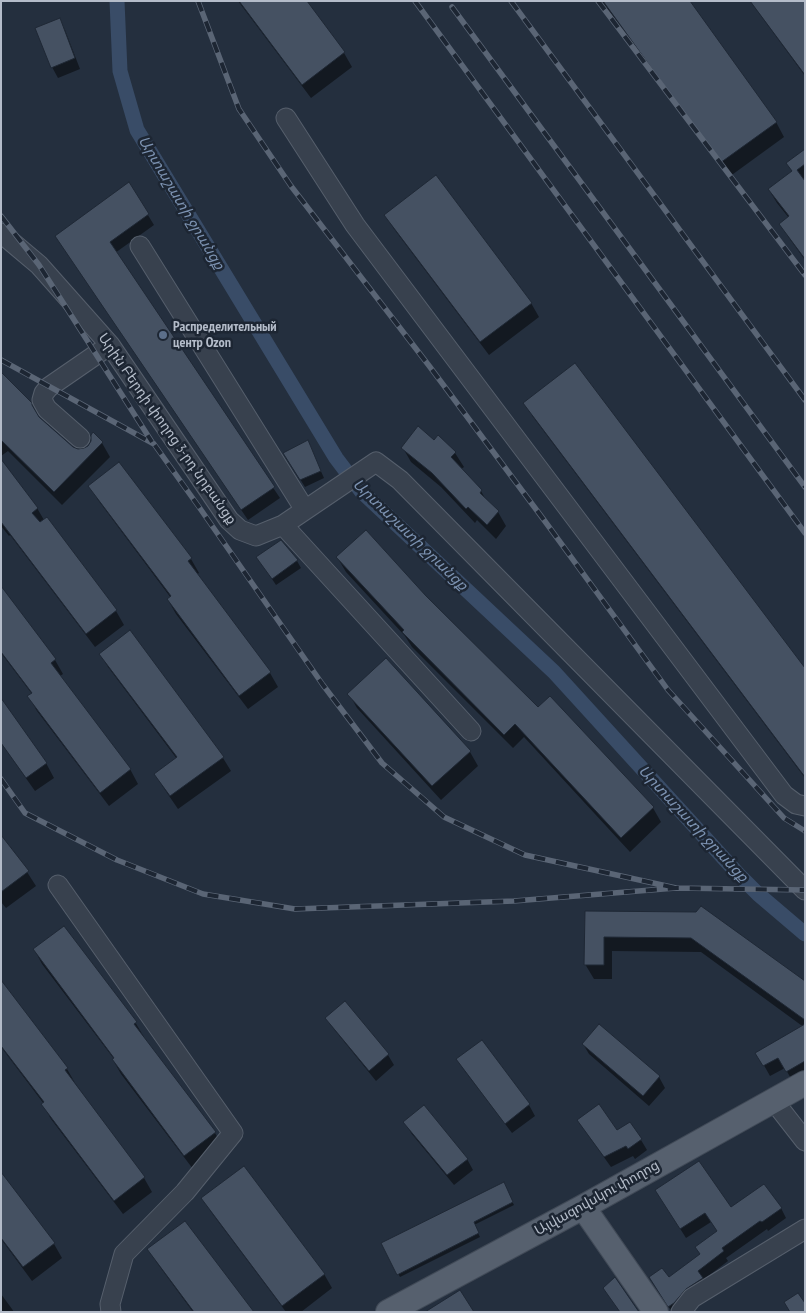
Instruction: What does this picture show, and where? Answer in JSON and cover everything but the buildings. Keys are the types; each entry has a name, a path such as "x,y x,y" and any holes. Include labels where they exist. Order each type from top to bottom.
{"main road":[{"name":"Այվազովսկու փողոց","path":"388,1312 583,1207 805,1083"},
{"path":"583,1207 656,1312"}],"street":[{"path":"286,118 355,225 784,794 796,804 805,806"},
{"name":"Արին Բերդի փողոց 3-րդ նրբանցք","path":"1,233 39,266 110,345 229,520 240,530 256,536 284,525 376,462 400,480 805,890"},
{"path":"140,246 305,510"},
{"path":"80,438 47,409 42,400 44,393 49,387 110,345"},
{"path":"284,525 471,731"},
{"path":"58,885 233,1133 185,1192 124,1254 110,1304 112,1312"},
{"path":"773,1100 805,1141"},
{"path":"681,1312 692,1298 805,1230"}],"waterway":[{"name":"Արտաշատի ջրանցք","path":"117,1 120,71 137,130 336,458 361,491 554,672 739,875 758,894 805,934"}],"railway":[{"path":"198,1 239,109 291,186 430,367 668,690 784,818 805,831"},
{"path":"415,1 805,533"},
{"path":"511,1 805,400"},
{"path":"598,1 805,275"},
{"path":"452,7 805,487"},
{"path":"1,216 39,265 152,442"},
{"path":"1,360 154,444 323,685 382,763 444,817 525,855 676,888"},
{"path":"1,779 25,813 117,860 203,894 295,909 514,901 676,888 805,890"}],"place":[{"name":"Распределительный центр Ozon","path":"163,335"}]}
